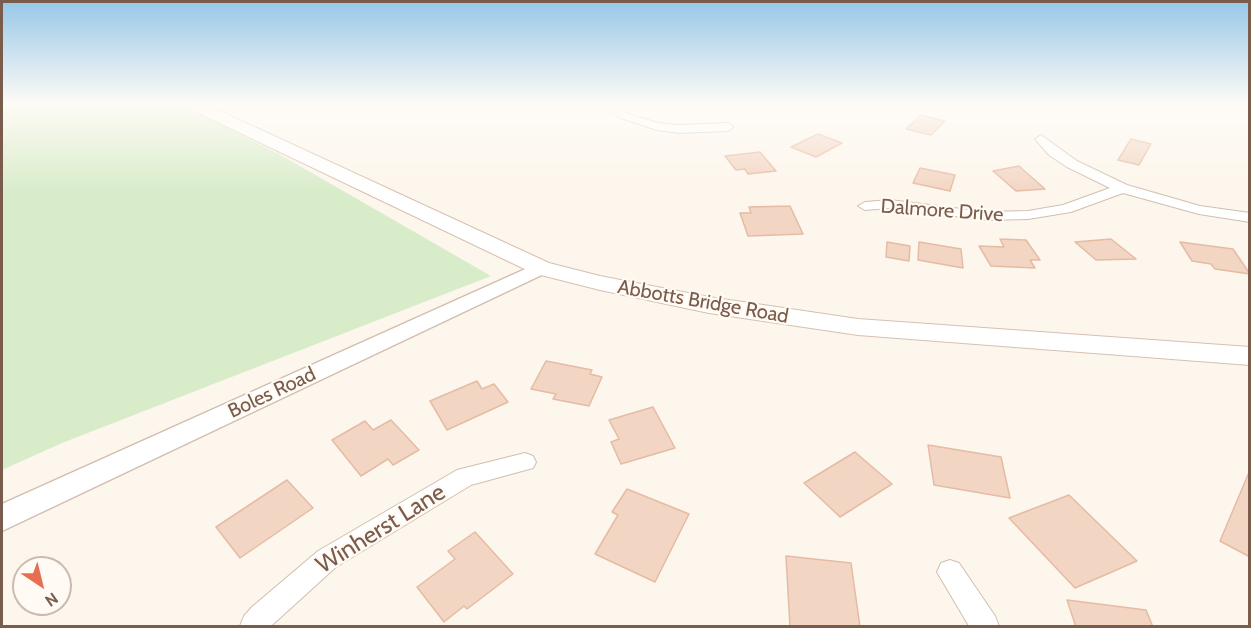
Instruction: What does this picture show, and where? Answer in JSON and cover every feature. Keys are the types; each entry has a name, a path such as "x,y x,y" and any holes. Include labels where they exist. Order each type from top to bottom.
{"main road":[{"name":"Abbotts Bridge Road","path":"256,134 541,268 600,283 709,305 858,327 1250,356"}],"street":[{"path":"1041,139 1054,152 1072,164 1122,188 1199,210 1250,218"},
{"name":"Dalmore Drive","path":"865,206 890,204 986,216 1028,215 1066,209 1122,188"},
{"name":"Boles Road","path":"2,518 541,268"},
{"name":"Winherst Lane","path":"254,627 262,616 327,559 465,477 525,462"},
{"path":"950,572 985,627"}],"green space":[{"path":"2,134 240,134 279,154 491,276 62,443 2,470"}],"building":[{"path":"817,134 842,143 816,157 791,147"},
{"path":"1131,139 1151,144 1139,165 1118,160"},
{"path":"760,152 776,171 748,174 745,169 736,170 725,156"},
{"path":"1019,166 1045,189 1016,191 993,171"},
{"path":"920,168 955,175 950,191 913,183"},
{"path":"790,206 803,234 748,236 740,213 751,213 749,207"},
{"path":"1000,239 1026,240 1040,260 1030,260 1035,268 991,266 979,246 1004,247"},
{"path":"1111,239 1136,259 1096,260 1075,242"},
{"path":"887,242 910,246 909,261 886,257"},
{"path":"919,242 961,249 963,268 918,260"},
{"path":"1180,242 1233,249 1250,274 1215,269 1211,264 1192,261"},
{"path":"546,361 592,370 590,374 602,377 589,406 553,399 556,394 531,389"},
{"path":"477,381 482,389 494,384 508,402 447,430 430,401"},
{"path":"653,407 675,448 621,464 611,442 619,439 609,420"},
{"path":"391,420 419,450 393,465 388,459 361,476 332,440 365,421 373,430"},
{"path":"928,445 1001,457 1010,498 934,485"},
{"path":"855,452 892,484 840,517 804,483"},
{"path":"1250,470 1250,557 1220,541"},
{"path":"287,480 313,508 240,558 216,527"},
{"path":"627,489 689,514 655,582 595,554 618,515 612,512"},
{"path":"1069,495 1137,561 1075,588 1009,518"},
{"path":"475,532 513,574 467,609 464,606 444,622 417,587 455,559 448,551"},
{"path":"786,556 851,563 860,627 790,627"},
{"path":"1067,600 1146,610 1153,627 1076,627"}]}
